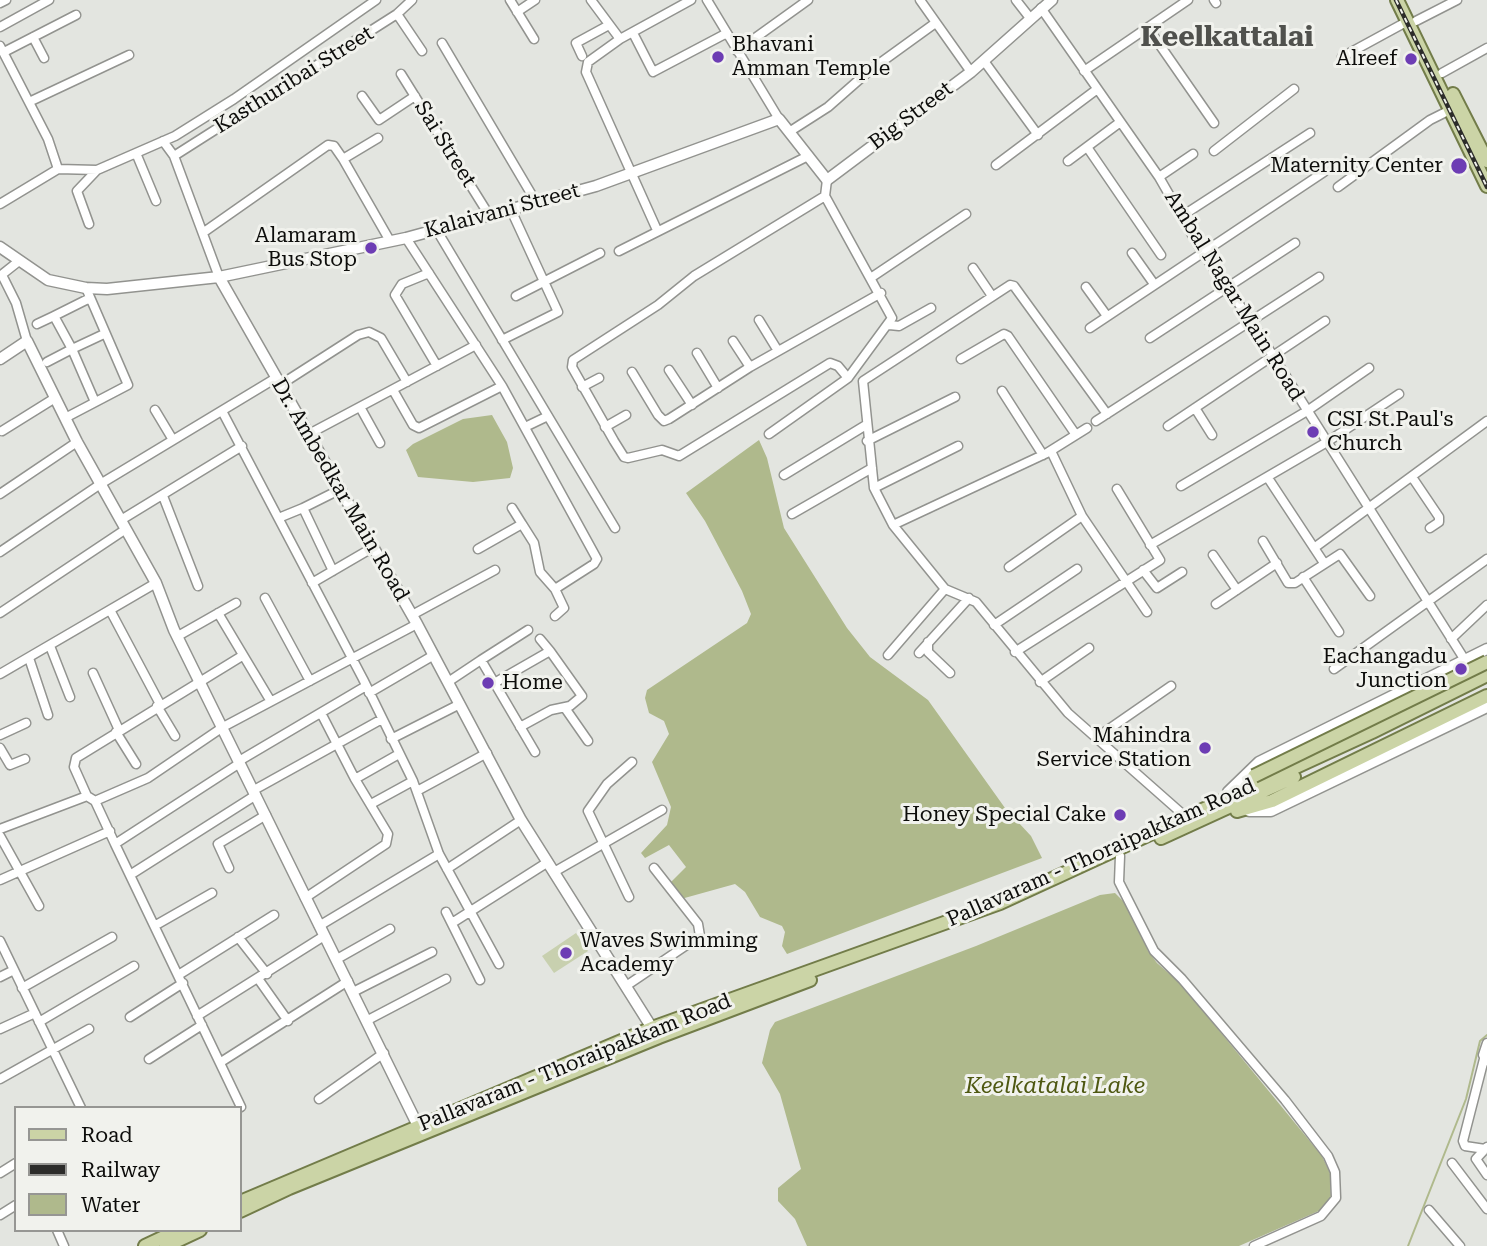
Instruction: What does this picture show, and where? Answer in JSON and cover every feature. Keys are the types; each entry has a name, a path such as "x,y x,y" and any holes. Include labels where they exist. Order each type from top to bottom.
{"main road":[{"path":"1397,0 1443,73 1487,161"},
{"path":"1406,0 1412,21 1487,186"},
{"path":"1196,819 1228,792 1254,776 1487,662"},
{"name":"Pallavaram - Thoraipakkam Road","path":"1070,874 1120,856 1484,680"},
{"path":"1196,819 1272,801 1487,696"},
{"name":"Pallavaram - Thoraipakkam Road","path":"242,1201 1051,883 1196,819"},
{"name":"Pallavaram - Thoraipakkam Road","path":"242,1210 652,1028 1051,883"},
{"path":"145,1246 175,1232"},
{"path":"166,1246 196,1232"}],"street":[{"path":"0,3 6,0"},
{"path":"0,27 49,0"},
{"path":"89,224 77,191 97,170 163,141 234,99 376,0"},
{"name":"Kasthuribai Street","path":"174,156 397,14 412,0"},
{"path":"510,0 534,39"},
{"path":"517,12 535,0"},
{"path":"591,0 620,39"},
{"path":"657,230 586,72 588,62 620,39 691,0"},
{"path":"707,0 779,119 827,180 825,197 891,311 888,325 848,378 769,434"},
{"path":"737,51 808,0"},
{"path":"920,0 934,24 971,72"},
{"path":"1016,0 1030,18"},
{"name":"Big Street","path":"827,180 971,72 1052,0"},
{"path":"1084,71 1188,0"},
{"path":"1342,57 1457,0"},
{"name":"Ambal Nagar Main Road","path":"1041,8 1159,177 1202,252 1251,321 1428,604 1465,661 1484,680"},
{"path":"397,14 422,51"},
{"path":"58,169 48,139 2,49 76,15"},
{"path":"789,132 828,107 869,71 934,24"},
{"path":"582,56 576,43 609,25"},
{"path":"1148,28 1214,123"},
{"path":"634,33 653,72 727,33"},
{"path":"33,37 44,58"},
{"path":"442,43 536,202"},
{"path":"1443,73 1487,48"},
{"path":"29,102 129,55"},
{"path":"984,61 1038,135"},
{"name":"Sai Street","path":"401,74 489,215"},
{"path":"1214,151 1294,89"},
{"path":"996,165 1096,90"},
{"path":"362,96 380,120 415,96"},
{"path":"1338,187 1420,127 1452,109"},
{"name":"Kalaivani Street","path":"0,247 48,280 86,288 107,289 219,277 406,238 511,210 634,175 779,119"},
{"path":"1068,161 1119,123"},
{"path":"1182,216 1310,133"},
{"path":"343,159 378,138"},
{"path":"163,141 174,156 219,277"},
{"path":"204,232 328,145 334,146 343,159 390,241"},
{"path":"1087,147 1161,255"},
{"path":"136,153 156,201"},
{"path":"1159,177 1193,154"},
{"path":"619,251 808,156"},
{"path":"0,204 58,169 97,170"},
{"path":"1090,328 1324,172"},
{"path":"825,197 694,276 658,305 573,360 572,367 624,457 662,450 679,456 830,363 838,366 848,378"},
{"path":"502,340 558,312 511,210"},
{"path":"872,277 966,214"},
{"path":"436,229 615,528"},
{"path":"406,238 502,386 597,559 594,564 555,589"},
{"path":"1150,338 1295,243"},
{"path":"1132,253 1154,284"},
{"path":"516,296 600,254"},
{"path":"19,261 1,275 16,303 27,341 77,442 156,583 178,636 421,1130"},
{"path":"973,268 992,296"},
{"path":"429,273 402,284 395,295 437,366"},
{"name":"Dr. Ambedkar Main Road","path":"219,277 434,655 520,820 652,1028"},
{"path":"1096,421 1319,277"},
{"path":"863,382 1010,285 1014,286 1107,414"},
{"path":"1086,287 1107,316"},
{"path":"65,418 128,385 88,299 86,288"},
{"path":"632,372 664,421 750,367 881,293"},
{"path":"37,324 88,299"},
{"path":"888,325 899,326 931,308"},
{"path":"54,316 95,402"},
{"path":"758,320 778,351"},
{"path":"1168,426 1325,321"},
{"path":"0,552 173,440 358,335 369,332 381,338 407,382"},
{"path":"47,362 104,334"},
{"path":"961,359 1004,334 1008,336 1076,435"},
{"path":"0,359 27,341"},
{"path":"733,341 750,367"},
{"path":"307,435 476,345"},
{"path":"697,353 718,388"},
{"path":"862,361 867,441 874,488 893,525 945,589 976,602 1040,682 1097,738 1196,819"},
{"path":"1181,486 1307,411 1369,368"},
{"path":"669,370 692,405"},
{"path":"582,387 600,378"},
{"path":"393,390 413,425 419,428 502,386"},
{"path":"1002,391 1047,453 1082,516 1147,612"},
{"path":"1150,545 1268,478 1399,394"},
{"path":"867,441 955,397"},
{"path":"2,431 55,398"},
{"path":"360,407 380,443"},
{"path":"1195,408 1212,435"},
{"path":"155,410 173,440"},
{"path":"222,411 281,517 413,781 420,807 439,853 473,911 499,964"},
{"path":"606,427 626,415"},
{"path":"525,427 548,416"},
{"path":"1314,548 1487,421"},
{"path":"784,475 866,425"},
{"path":"893,525 1047,453 1087,428"},
{"path":"0,494 77,442"},
{"path":"0,613 163,496 242,446"},
{"path":"874,488 958,446"},
{"path":"792,514 872,468"},
{"path":"1412,477 1439,517 1439,522 1430,528"},
{"path":"1268,478 1324,563"},
{"path":"1015,652 1160,560 1117,489"},
{"path":"281,517 339,490"},
{"path":"163,496 198,586"},
{"path":"303,508 332,570"},
{"path":"512,508 534,543 540,572 555,589 565,608 555,616"},
{"path":"1009,567 1082,516"},
{"path":"478,549 522,524"},
{"path":"1263,541 1288,583 1303,577 1337,554 1342,555 1370,596"},
{"path":"312,583 372,548"},
{"path":"1213,555 1237,590"},
{"path":"1334,669 1487,559"},
{"path":"1216,604 1277,563"},
{"path":"994,625 1077,569"},
{"path":"0,829 148,778 223,727 352,659 495,570"},
{"path":"1143,570 1157,589 1182,572"},
{"path":"1303,577 1339,632"},
{"path":"0,674 156,583"},
{"path":"888,655 945,589"},
{"path":"265,598 310,681"},
{"path":"919,653 969,598"},
{"path":"178,636 236,603"},
{"path":"1451,639 1487,605"},
{"path":"110,610 175,736"},
{"path":"218,614 270,700"},
{"path":"448,682 528,630"},
{"path":"520,727 551,710 565,708 582,696 540,639"},
{"path":"928,642 928,652 950,673"},
{"path":"50,646 70,697"},
{"path":"1040,682 1089,649"},
{"path":"1228,792 1259,762 1487,649"},
{"path":"496,682 550,651"},
{"path":"115,844 240,762 321,713 434,655"},
{"path":"241,1106 156,925 73,762 158,705 242,656"},
{"path":"29,658 48,715"},
{"path":"481,660 535,752"},
{"path":"93,673 117,731 136,764"},
{"path":"1097,738 1171,686"},
{"path":"391,739 460,704"},
{"path":"1233,812 1271,811 1487,706"},
{"path":"565,708 588,741"},
{"path":"305,898 386,844 388,834 355,779 321,713"},
{"path":"130,875 255,793 382,719"},
{"path":"0,734 26,723"},
{"path":"0,748 10,765 25,759"},
{"path":"417,791 487,753"},
{"path":"355,779 399,754"},
{"path":"629,897 588,811 607,784 632,762"},
{"path":"372,804 413,781"},
{"path":"554,872 662,810"},
{"path":"229,868 218,844 266,815"},
{"path":"447,869 520,820"},
{"path":"0,880 110,831"},
{"path":"0,836 39,906"},
{"path":"197,1016 259,980 322,931 439,853"},
{"path":"1120,856 1117,869 1119,882 1154,951 1285,1100 1328,1156 1335,1172 1336,1198 1321,1216 1254,1246"},
{"path":"452,923 548,862"},
{"path":"625,986 700,936 698,924 654,867"},
{"path":"156,925 212,893"},
{"path":"446,912 480,980"},
{"path":"130,1017 238,937 274,915"},
{"path":"337,959 390,929"},
{"path":"22,988 112,937"},
{"path":"238,937 267,974"},
{"path":"0,941 80,1106"},
{"path":"353,992 432,952"},
{"path":"39,1022 134,966"},
{"path":"0,977 13,970"},
{"path":"366,1021 446,979"},
{"path":"259,980 288,1021"},
{"path":"221,1062 348,981"},
{"path":"0,1029 35,1013"},
{"path":"149,1059 202,1025"},
{"path":"0,1079 89,1029"},
{"path":"1486,1148 1465,1146 1463,1141 1486,1060 1483,1049 1487,1043"},
{"path":"319,1099 384,1053"},
{"path":"1486,1148 1476,1159 1487,1175"},
{"path":"1452,1163 1487,1209"},
{"path":"1429,1210 1460,1246"}],"shaded area":[{"name":"Waves Swimming Academy","path":"576,933 588,951 554,973 542,956"}],"water":[{"path":"492,415 507,442 513,468 510,478 473,482 418,477 406,450 413,444 463,419"},
{"path":"759,440 767,458 784,528 847,628 870,657 928,700 1005,808 1031,836 1042,858 787,954 782,946 785,932 782,926 760,917 745,892 735,884 681,899 669,884 686,867 669,845 645,858 641,853 667,825 671,807 652,762 669,734 664,721 649,713 645,698 647,690 747,623 751,614 742,591 705,521 686,493"},
{"name":"Keelkatalai Lake","path":"1115,893 1132,910 1148,951 1157,963 1181,984 1322,1156 1330,1173 1331,1201 1321,1210 1239,1246 807,1246 795,1219 778,1201 778,1188 801,1169 780,1094 762,1063 770,1030 775,1022 976,946 1100,895"}],"waterway":[{"path":"1408,1246 1466,1099 1480,1041 1487,1035"}],"railway":[{"path":"1396,0 1487,187"}],"place":[{"name":"Bhavani Amman Temple","path":"718,57"},
{"name":"Alreef","path":"1411,59"},
{"name":"Maternity Center","path":"1459,166"},
{"name":"Alamaram Bus Stop","path":"371,248"},
{"name":"CSI St.Paul's Church","path":"1313,432"},
{"name":"Eachangadu Junction","path":"1461,669"},
{"name":"Home","path":"488,683"},
{"name":"Mahindra Service Station","path":"1205,748"},
{"name":"Honey Special Cake","path":"1120,815"},
{"name":"Waves Swimming Academy","path":"566,953"}],"district":[{"name":"Keelkattalai","path":"1227,38"}]}
